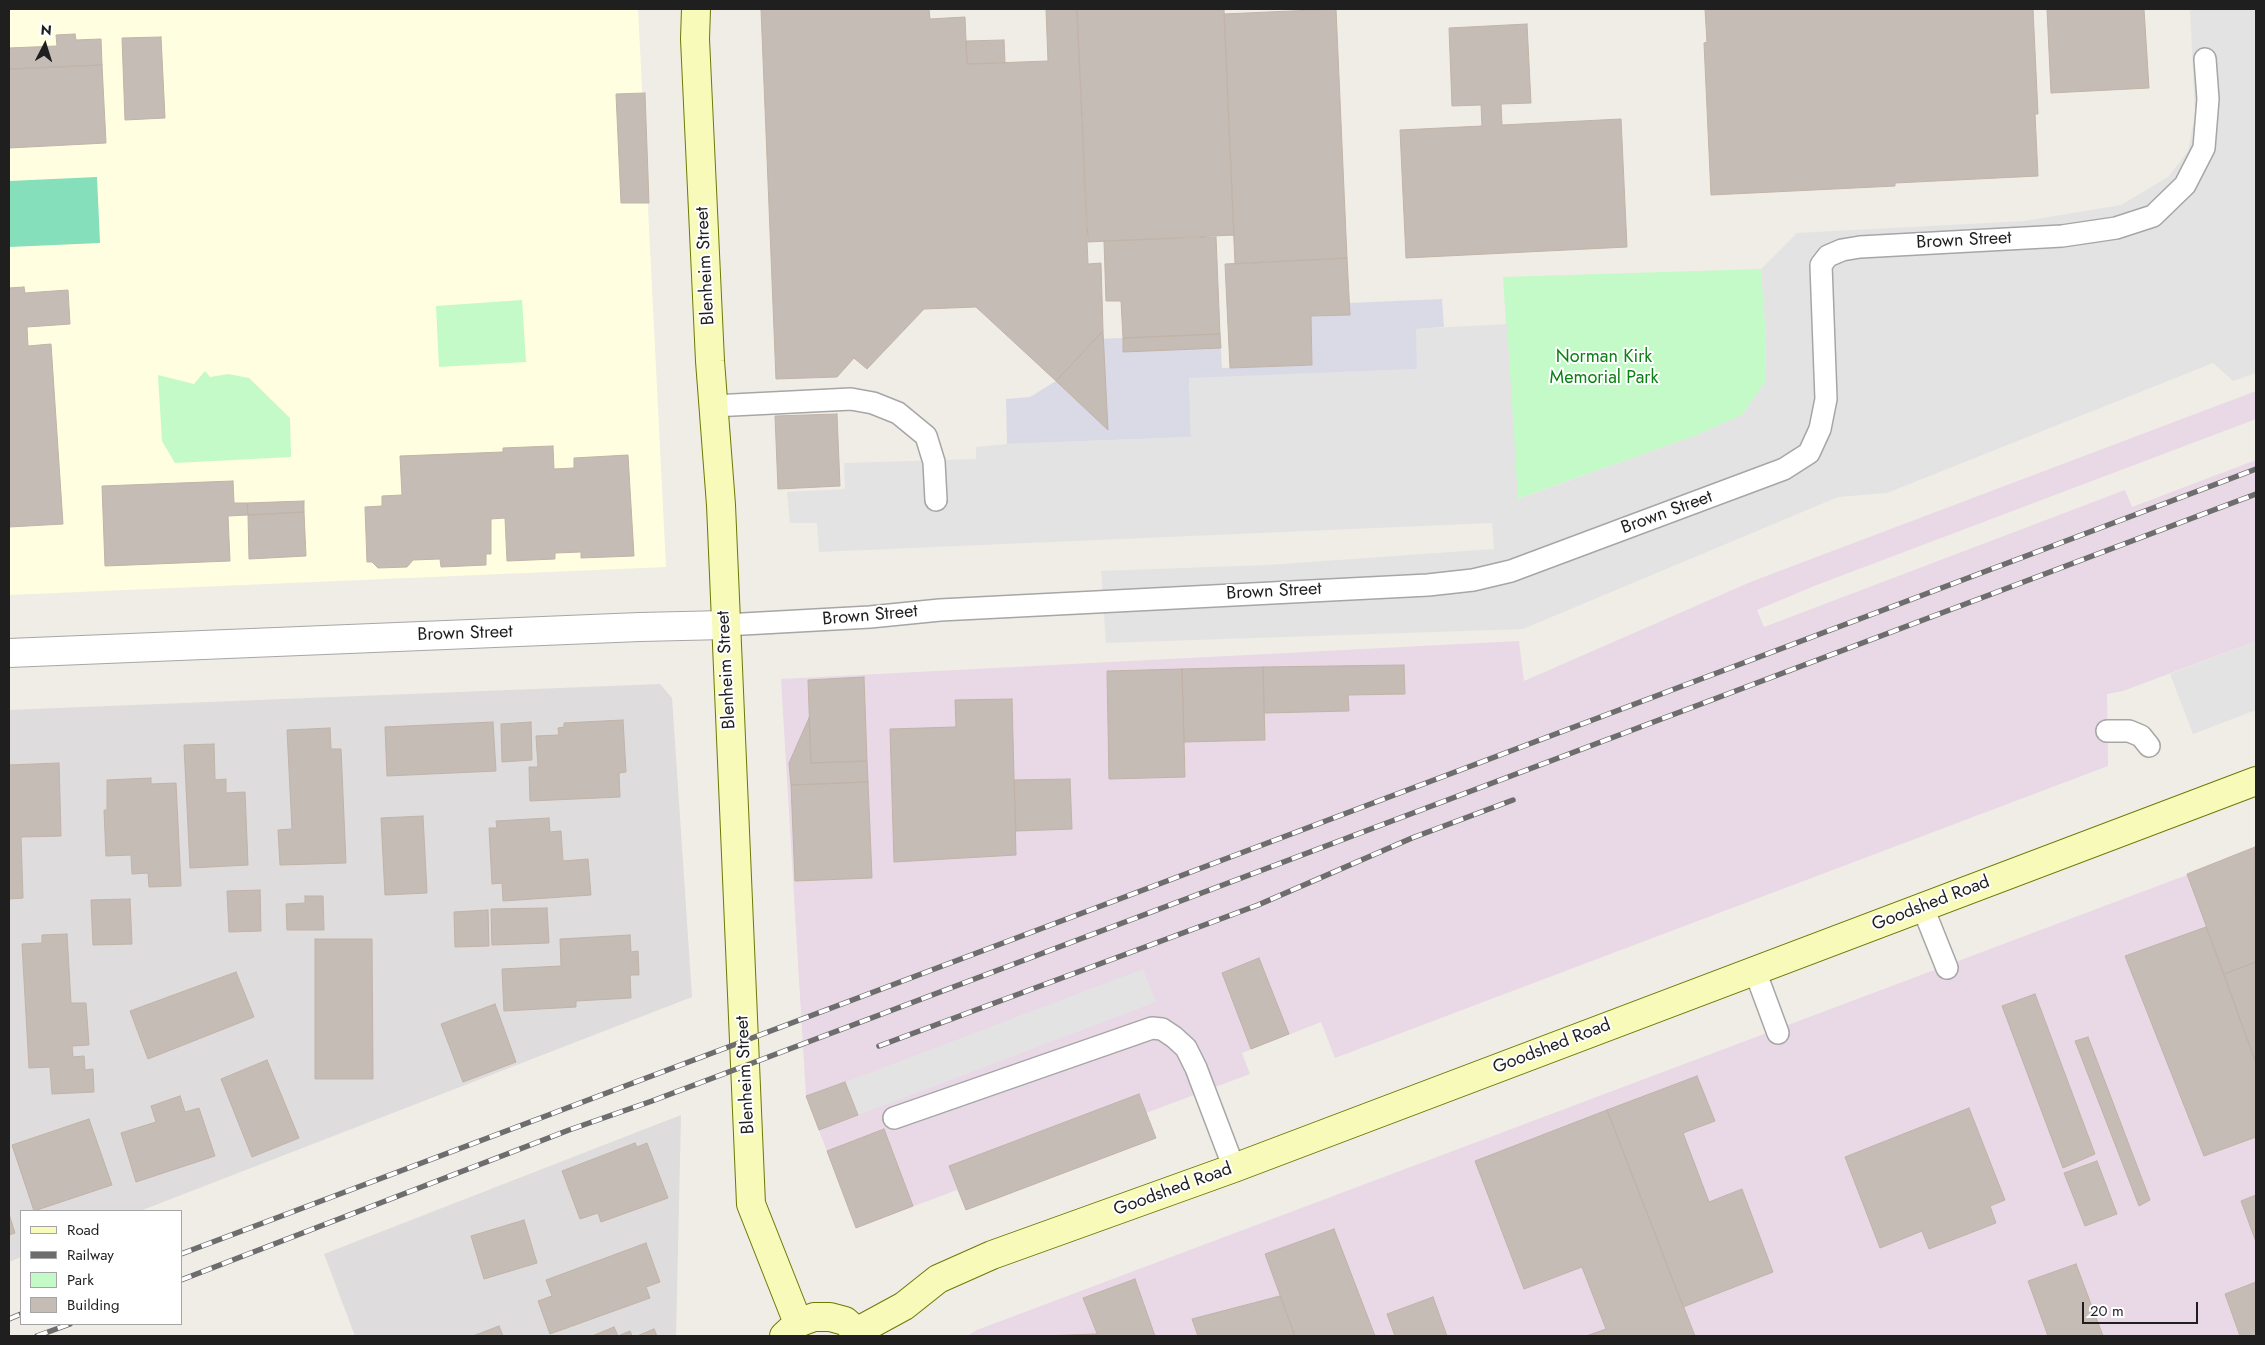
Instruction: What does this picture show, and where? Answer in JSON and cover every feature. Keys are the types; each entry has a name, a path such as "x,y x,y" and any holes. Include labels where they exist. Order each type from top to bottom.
{"street":[{"name":"Blenheim Street","path":"696,9 696,49 713,406 721,505 751,1204 791,1330"},
{"name":"Brown Street","path":"9,653 620,628 725,626"},
{"name":"Goodshed Road","path":"860,1334 904,1306 938,1279 992,1255 1234,1168 2256,781"},
{"path":"791,1330 814,1317 830,1317 846,1321 860,1334"}],"lane":[{"name":"Brown Street","path":"725,626 870,617 940,610 1428,585 1473,580 1511,571 1784,469 1809,453 1820,429 1826,399 1820,265 1828,256 1842,250 1860,247 2062,236 2116,228 2153,216 2185,185 2204,148 2208,99 2205,59"},
{"path":"713,406 851,399 873,403 898,413 926,436 934,462 936,500"},
{"path":"2107,731 2130,731 2141,736 2149,746"},
{"path":"1924,908 1947,968"},
{"path":"1755,971 1778,1033"},
{"path":"894,1118 1152,1028 1162,1029 1186,1048 1234,1168"}],"shaded area":[{"path":"9,9 638,9 666,567 9,595"},
{"path":"2190,9 2256,9 2256,373 2233,381 2213,363 1887,493 1838,497 1523,629 1106,643 1101,571 1267,565 1494,549 1492,523 819,552 817,523 790,523 787,492 845,489 844,463 976,459 976,447 1007,444 1191,437 1189,377 1417,369 1415,329 1507,324 1518,499 1694,436 1742,415 1765,382 1766,335 1761,269 1797,233 2025,221 2121,205 2168,177 2188,151 2195,114"},
{"path":"1442,299 1444,327 1416,329 1417,369 1189,378 1191,437 1007,444 1006,399 1030,397 1056,381 1096,339 1220,334 1222,368 1312,365 1311,316 1349,315 1349,303"},
{"path":"2256,391 2256,419 1814,586 1757,610 1764,627 2125,490 2132,507 2256,460 2256,641 2123,691 2107,694 2108,766 1335,1058 1321,1022 1242,1053 1250,1074 1146,1113 1156,1138 966,1210 957,1190 856,1228 806,1096 781,679 1519,641 1524,681 1753,581"},
{"path":"2256,641 2256,710 2193,734 2170,674"},
{"path":"660,684 672,698 692,997 143,1210 20,1210 20,1257 9,1262 9,710"},
{"path":"2256,849 2256,1336 967,1336 977,1330"},
{"path":"1143,969 1156,1002 858,1115 845,1082"},
{"path":"681,1115 676,1336 355,1336 324,1254"}],"green space":[{"path":"97,177 100,243 9,247 9,181"},
{"name":"Norman Kirk Memorial Park","path":"1761,269 1766,335 1765,382 1742,415 1694,436 1517,499 1503,277"},
{"path":"522,300 526,362 439,367 436,306"},
{"path":"205,371 210,377 228,374 249,378 290,418 291,457 175,463 162,441 158,375 194,384"}],"building":[{"path":"761,9 929,9 930,19 965,17 967,64 1048,61 1046,9 1077,9 1088,264 1101,263 1103,331 1056,381 976,307 924,309 867,369 854,358 837,377 776,379"},
{"path":"1077,9 1224,9 1234,235 1088,242"},
{"path":"1336,9 1347,258 1235,264 1224,14"},
{"path":"1705,9 2033,9 2038,114 2035,114 2038,176 1895,183 1895,186 1711,195 1704,43 1707,42"},
{"path":"2047,9 2144,9 2149,88 2051,93"},
{"path":"1527,24 1531,103 1501,104 1502,125 1621,119 1627,247 1406,258 1400,130 1482,126 1481,105 1452,106 1449,28"},
{"path":"75,34 76,40 101,39 102,65 9,69 9,48 57,46 56,35"},
{"path":"161,37 165,118 125,120 122,38"},
{"path":"1004,40 1005,63 967,64 966,41"},
{"path":"102,65 106,143 9,148 9,69"},
{"path":"645,93 649,203 621,203 616,94"},
{"path":"1216,237 1220,334 1123,338 1121,301 1106,301 1104,241"},
{"path":"1347,258 1350,315 1311,316 1312,365 1230,368 1225,264"},
{"path":"24,287 25,293 68,290 70,324 27,327 28,346 51,344 63,524 9,527 9,288"},
{"path":"1103,331 1108,430 1056,381"},
{"path":"1220,334 1221,348 1123,352 1123,338"},
{"path":"837,414 840,486 778,489 775,416"},
{"path":"553,446 554,469 574,468 574,458 628,455 634,556 581,558 581,552 555,553 555,559 507,561 505,518 491,519 491,554 486,554 486,565 441,567 440,559 413,560 407,567 378,568 372,562 367,562 365,507 382,506 382,496 402,495 400,456 503,452 503,448"},
{"path":"233,481 234,503 247,503 248,515 228,516 230,561 105,566 102,486"},
{"path":"304,501 304,512 248,515 247,503"},
{"path":"304,512 306,556 249,559 248,515"},
{"path":"1404,665 1405,694 1348,695 1349,711 1264,713 1263,667"},
{"path":"1263,667 1265,740 1184,742 1182,669"},
{"path":"1182,669 1185,777 1109,779 1107,671"},
{"path":"864,677 867,761 811,763 808,680"},
{"path":"1012,699 1016,855 894,862 890,729 956,727 955,700"},
{"path":"809,718 811,763 867,761 868,782 791,785 789,763"},
{"path":"623,720 626,772 619,773 620,797 530,801 529,767 538,767 536,736 559,735 558,728 564,727 564,723"},
{"path":"493,722 496,771 387,776 385,727"},
{"path":"531,722 532,760 502,762 501,724"},
{"path":"330,728 331,749 341,749 346,863 280,865 278,830 292,829 287,730"},
{"path":"214,744 215,780 226,779 226,793 245,792 248,865 190,868 184,745"},
{"path":"59,763 61,836 21,837 23,898 9,899 9,765"},
{"path":"151,778 151,784 176,783 181,886 149,887 148,873 132,874 131,855 106,856 104,810 107,810 107,780"},
{"path":"1070,779 1072,829 1016,831 1014,780"},
{"path":"868,782 872,878 795,881 791,785"},
{"path":"423,816 427,893 385,895 381,818"},
{"path":"549,818 550,832 561,831 563,861 588,859 591,895 503,901 502,883 492,884 489,828 497,828 496,821"},
{"path":"2255,847 2256,962 2224,974 2187,874"},
{"path":"260,890 261,931 229,932 227,891"},
{"path":"305,896 323,896 324,930 287,930 286,904 305,903"},
{"path":"130,899 132,944 93,945 91,900"},
{"path":"547,908 549,943 492,945 491,909"},
{"path":"488,910 489,946 455,947 454,912"},
{"path":"2206,927 2256,1063 2256,1137 2204,1156 2125,956"},
{"path":"67,934 71,1003 86,1003 89,1045 72,1046 73,1057 84,1056 85,1070 93,1069 94,1092 52,1094 50,1067 29,1068 22,944 42,943 42,935"},
{"path":"630,935 631,952 638,951 639,975 630,975 631,998 576,1001 576,1007 504,1011 502,969 561,966 560,939"},
{"path":"315,939 372,939 373,1079 315,1079"},
{"path":"1259,958 1289,1034 1251,1049 1222,973"},
{"path":"2256,962 2256,1063 2224,974"},
{"path":"236,972 254,1017 148,1059 130,1011"},
{"path":"2035,994 2095,1154 2063,1168 2002,1006"},
{"path":"495,1004 516,1062 463,1082 441,1024"},
{"path":"2088,1037 2150,1200 2139,1206 2075,1041"},
{"path":"267,1060 299,1138 252,1157 221,1079"},
{"path":"1697,1076 1715,1121 1683,1133 1709,1202 1742,1189 1773,1272 1683,1307 1607,1110"},
{"path":"845,1082 858,1115 819,1130 806,1096"},
{"path":"1139,1094 1156,1138 966,1210 949,1166"},
{"path":"180,1096 185,1112 199,1108 215,1156 136,1182 121,1133 156,1122 151,1106"},
{"path":"1969,1108 2005,1200 1990,1206 1996,1223 1929,1249 1922,1231 1880,1248 1845,1157"},
{"path":"1607,1110 1695,1336 1586,1336 1606,1329 1582,1267 1524,1289 1475,1161"},
{"path":"89,1119 112,1185 34,1210 12,1145"},
{"path":"884,1129 913,1206 856,1228 827,1151"},
{"path":"635,1143 637,1147 647,1143 668,1198 601,1222 598,1213 580,1219 562,1171"},
{"path":"2097,1161 2117,1214 2085,1226 2064,1173"},
{"path":"2256,1195 2256,1242 2241,1201"},
{"path":"9,1214 15,1233 9,1235"},
{"path":"524,1220 537,1263 484,1279 471,1236"},
{"path":"1334,1229 1375,1336 1295,1336 1265,1254"},
{"path":"646,1243 660,1282 646,1287 650,1298 550,1334 538,1301 552,1296 546,1280"},
{"path":"2076,1264 2103,1336 2048,1336 2028,1281"},
{"path":"1135,1279 1155,1336 1098,1336 1083,1298"},
{"path":"2256,1282 2256,1336 2240,1336 2225,1294"},
{"path":"1280,1296 1295,1336 1198,1336 1192,1319"},
{"path":"1433,1297 1447,1336 1395,1336 1387,1314"},
{"path":"499,1326 503,1336 473,1336"},
{"path":"614,1327 618,1336 592,1336"},
{"path":"654,1329 657,1336 637,1336"},
{"path":"630,1331 632,1336 618,1336"},
{"path":"1097,1334 1098,1336 1041,1336"}],"railway":[{"path":"182,1254 2256,469"},
{"path":"182,1280 569,1130 652,1101 2256,494"},
{"path":"879,1046 1258,905 1412,838 1513,800"},
{"path":"9,1319 20,1314"},
{"path":"37,1336 67,1325"}]}
